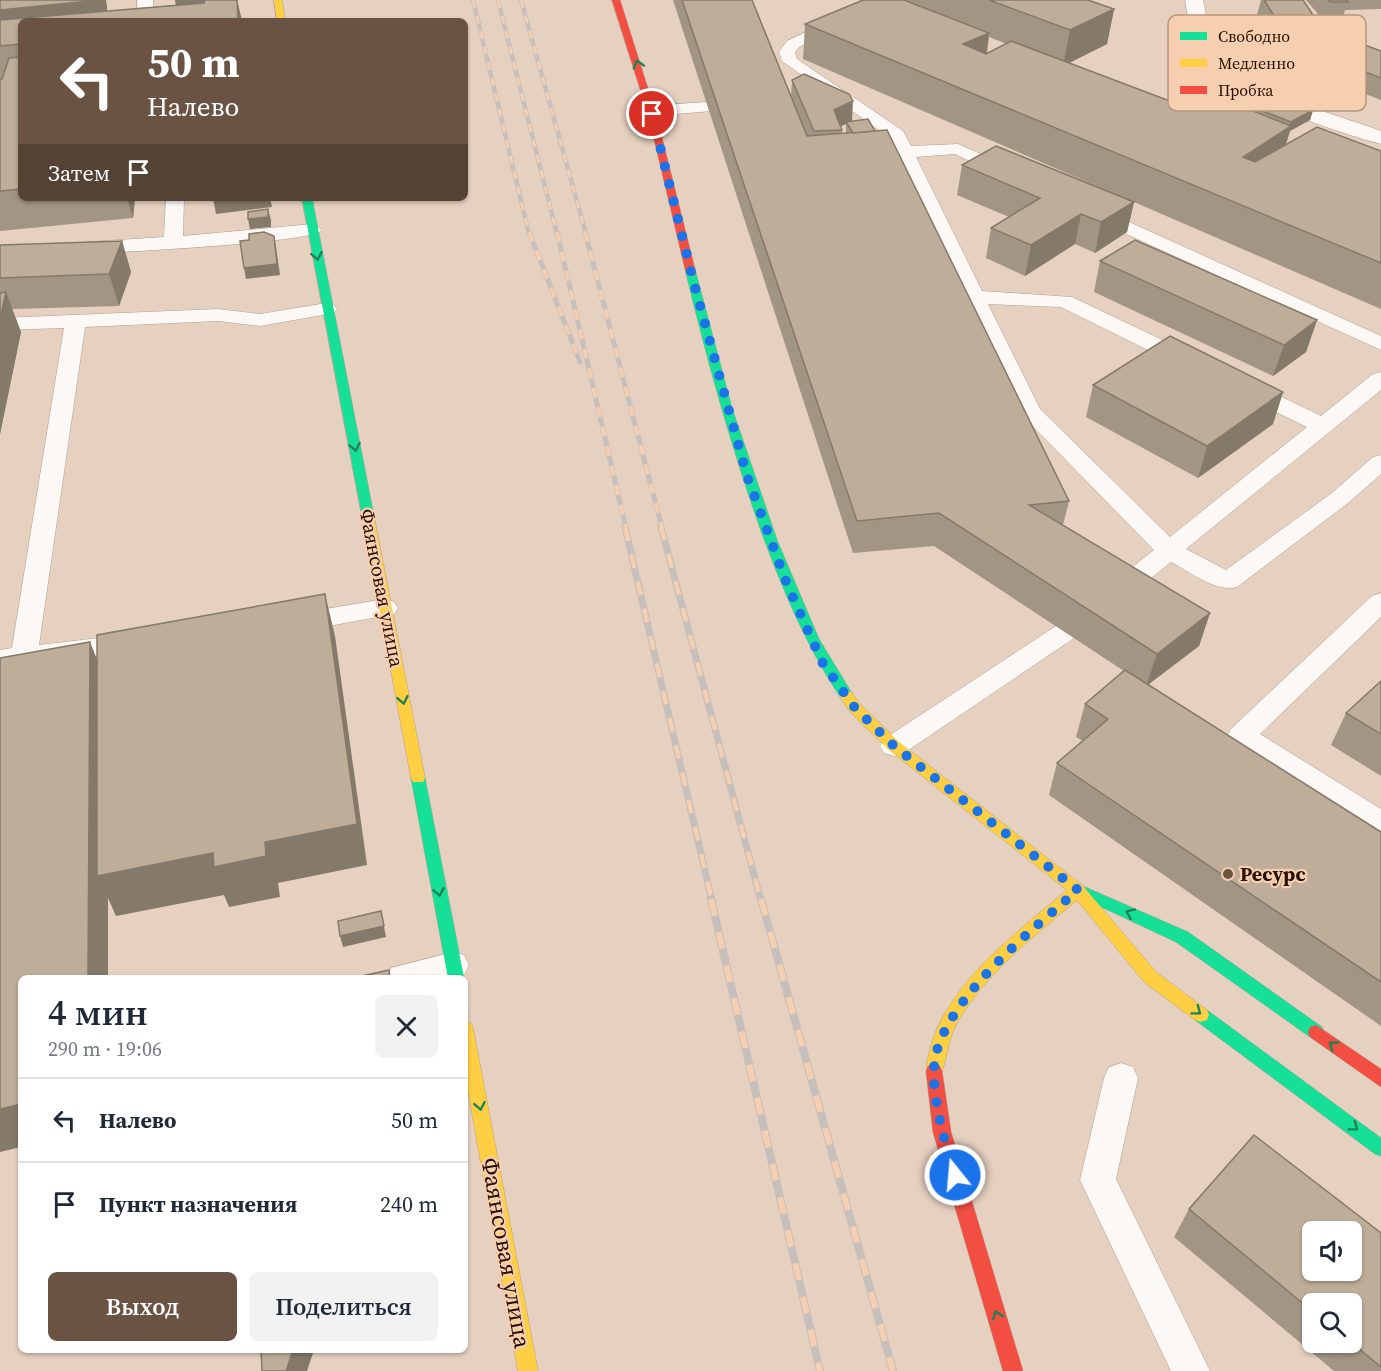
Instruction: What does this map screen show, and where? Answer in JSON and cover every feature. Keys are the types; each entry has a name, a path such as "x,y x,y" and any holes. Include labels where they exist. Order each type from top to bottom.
{"street":[{"path":"278,0 281,18"},
{"path":"616,0 651,111 693,280 744,466 787,584 822,662 855,708 894,746 1078,890 1150,977 1381,1148"},
{"path":"1194,0 1198,15"},
{"path":"1312,111 1381,138"},
{"name":"Фаянсовая улица","path":"307,201 454,972"},
{"path":"1078,890 1182,937 1381,1079"},
{"path":"1013,1371 942,1132 936,1091 936,1055 950,1023 973,990 1026,935 1078,890"},
{"name":"Фаянсовая улица","path":"468,1044 528,1371"}],"lane":[{"path":"145,0 146,18"},
{"path":"850,15 794,45 787,52 790,62 897,135 1030,412 1170,550 1228,581 1340,498 1381,462"},
{"path":"651,111 706,107"},
{"path":"870,154 958,149 1023,179"},
{"path":"173,243 175,201"},
{"path":"1077,204 1381,344"},
{"path":"68,249 173,243 312,230"},
{"path":"975,297 1065,301 1204,369"},
{"path":"0,324 218,315 260,320 327,309"},
{"path":"75,321 12,657 162,639"},
{"path":"1226,379 1323,426"},
{"path":"1115,594 1381,379"},
{"path":"1381,602 1241,736 1381,824"},
{"path":"266,627 386,608"},
{"path":"894,746 1065,632"},
{"path":"428,975 454,972"},
{"path":"1121,1078 1098,1180 1191,1371"}],"building":[{"path":"0,0 99,0 0,10"},
{"path":"205,0 237,0 238,18 24,18 204,3"},
{"path":"682,0 752,0 807,136 887,130 1069,501 1029,505 1210,613 1157,654 939,513 857,521"},
{"path":"863,0 904,0 989,33 963,44 986,54 1011,41 1168,99 1168,111 1253,111 1291,126 1243,157 1255,162 1317,127 1381,151 1381,263 805,24"},
{"path":"989,0 1088,0 1114,9 1070,30"},
{"path":"1264,0 1303,0 1313,15 1274,15"},
{"path":"1328,0 1346,0 1348,2 1330,2"},
{"path":"18,18 18,44 0,46 0,20"},
{"path":"1366,45 1381,51 1381,78 1366,72"},
{"path":"18,57 18,189 0,191 0,79 2,79 9,58"},
{"path":"804,74 849,94 853,101 834,110 842,130 814,131 792,80"},
{"path":"1262,111 1311,111 1291,122"},
{"path":"868,119 875,131 853,133 846,122"},
{"path":"996,146 1134,202 1101,222 1081,214 1031,245 991,228 1040,198 962,165"},
{"path":"268,209 268,217 248,219 248,212"},
{"path":"264,232 274,236 277,264 244,268 240,241 249,240 249,234"},
{"path":"1135,240 1317,320 1284,345 1100,261"},
{"path":"122,241 109,274 0,278 0,245"},
{"path":"6,292 0,319 0,293"},
{"path":"1170,336 1283,392 1207,446 1093,385"},
{"path":"325,594 357,824 265,842 266,856 214,867 213,853 97,876 97,635"},
{"path":"90,642 88,975 18,975 18,1105 0,1109 0,658"},
{"path":"1125,670 1381,832 1381,982 1057,763 1108,719 1085,704"},
{"path":"1381,681 1381,734 1346,713"},
{"path":"381,911 384,926 340,936 338,921"},
{"path":"389,970 390,975 366,975"},
{"path":"1254,1135 1381,1233 1381,1367 1362,1351 1362,1293 1302,1293 1302,1303 1189,1209"},
{"path":"261,1353 292,1353 286,1371 262,1371"}],"railway":[{"path":"473,0 529,234"},
{"path":"498,0 557,234"},
{"path":"521,0 586,234"},
{"path":"529,232 580,362"},
{"path":"557,232 626,528"},
{"path":"585,232 662,528"},
{"path":"625,527 712,901"},
{"path":"661,527 761,901"},
{"path":"711,899 820,1371"},
{"path":"761,899 893,1371"}],"traffic: fast":[{"path":"308,201 367,511"},
{"path":"691,273 727,408 771,540 794,601 812,639 846,695"},
{"path":"418,778 455,975"},
{"path":"1085,893 1182,937 1316,1032"},
{"path":"1201,1015 1381,1148"}],"traffic: slow":[{"path":"278,0 281,18"},
{"path":"367,511 418,778"},
{"path":"846,695 855,708 894,746 1078,890 1150,977 1201,1015"},
{"path":"934,1071 939,1045 951,1019 968,994 1012,947 1078,890"},
{"path":"468,1044 528,1371"}],"traffic: jam":[{"path":"616,0 652,114 691,273"},
{"path":"1316,1032 1381,1079"},
{"path":"934,1071 942,1132 1013,1371"}],"place":[{"name":"Ресурс","path":"1228,874"}],"route":[{"path":"652,114 720,383 747,476 787,584 822,662 855,708 894,746 1078,890 1026,935 973,990 950,1023 936,1055 936,1091 942,1132 955,1175"}]}
